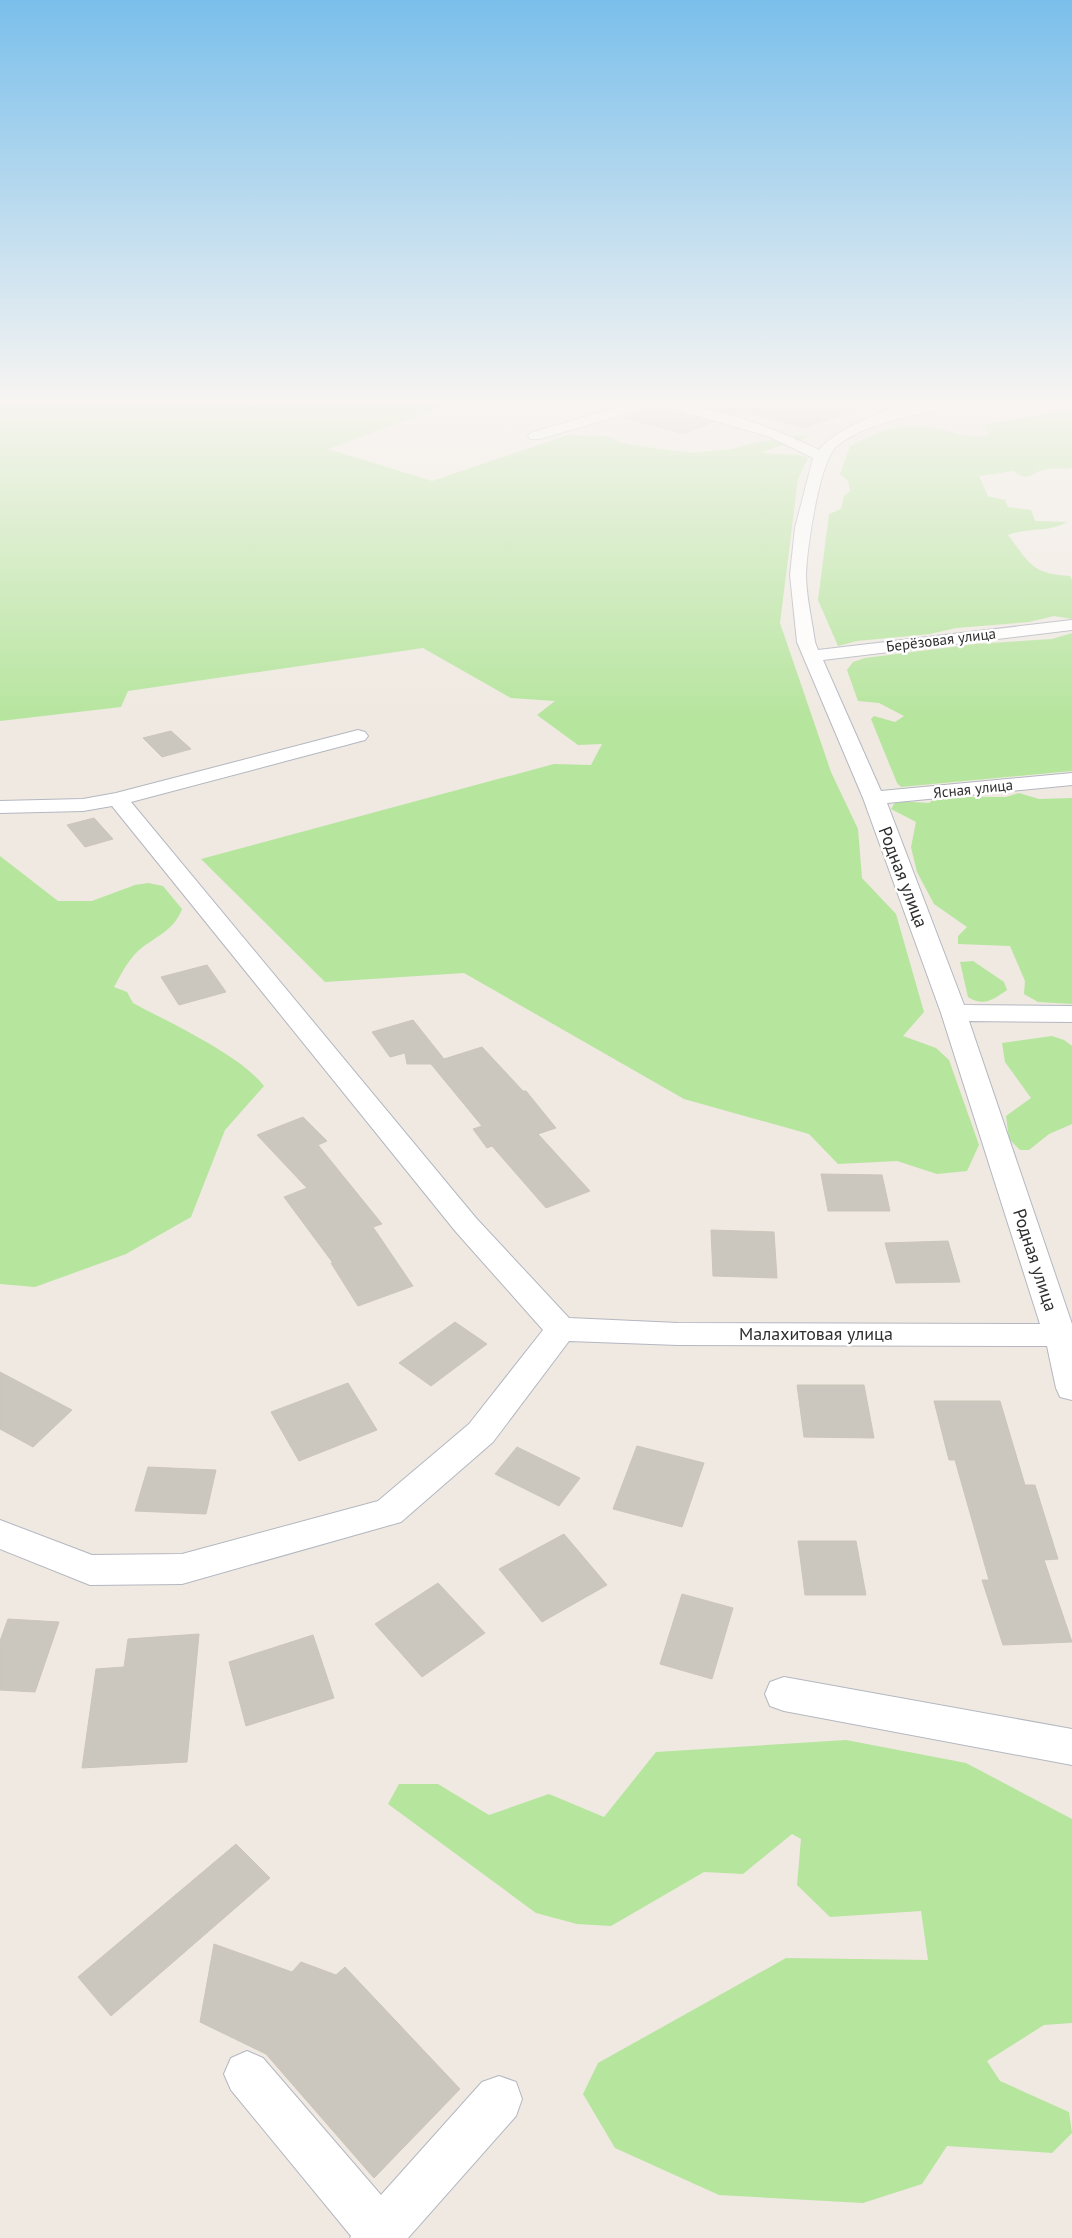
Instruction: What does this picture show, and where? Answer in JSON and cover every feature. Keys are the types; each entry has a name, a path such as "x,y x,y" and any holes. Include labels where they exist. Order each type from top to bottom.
{"street":[{"name":"Родная улица","path":"808,509 803,528 798,575 806,642 810,656 874,798 954,1014 1068,1341 1072,1388"},
{"name":"Берёзовая улица","path":"810,656 1072,625"},
{"path":"0,807 83,805 117,799 358,736"},
{"name":"Ясная улица","path":"874,798 1072,778"},
{"path":"0,1534 90,1570 182,1569 389,1512 481,1432 561,1329 466,1225 117,799"},
{"path":"954,1014 1072,1014"},
{"name":"Малахитовая улица","path":"561,1329 678,1334 1068,1341"},
{"path":"784,1694 1072,1746"},
{"path":"247,2074 378,2235 499,2098"}],"green space":[{"path":"0,509 794,509 780,623 831,772 858,829 862,878 896,914 924,1012 903,1036 936,1048 949,1060 979,1145 967,1171 937,1174 897,1161 838,1164 809,1134 684,1099 464,973 325,982 201,859 554,764 591,765 602,744 578,745 537,715 555,701 511,698 423,648 128,691 121,707 0,721"},
{"path":"840,509 1027,509 1031,510 1035,521 1067,522 1053,528 1023,531 1008,535 1027,560 1039,570 1070,576 1072,580 1072,619 1054,616 1029,622 956,628 930,634 857,641 838,646 818,600 829,514"},
{"path":"1072,633 1072,771 901,787 897,783 871,719 874,716 895,722 904,716 879,703 858,701 847,670 853,662 865,658 976,644 1052,639"},
{"path":"1019,793 1039,799 1072,798 1072,1004 1038,1002 1024,994 1025,981 1010,946 958,944 958,936 967,927 934,904 917,872 911,847 916,822 891,809 896,801 929,803 937,797 1006,797"},
{"path":"0,856 58,901 92,901 135,885 148,883 163,886 182,909 169,928 134,955 114,987 127,992 133,1003 203,1040 238,1062 264,1086 225,1130 191,1217 126,1254 35,1287 0,1284"},
{"path":"973,961 1004,982 1007,990 983,1002 968,997 960,962"},
{"path":"1052,1036 1064,1040 1072,1046 1072,1124 1049,1134 1029,1150 1020,1150 1009,1139 1006,1116 1031,1098 1005,1062 1002,1043"},
{"path":"846,1740 966,1763 1072,1819 1072,2023 1044,2025 987,2061 1000,2081 1069,2112 1072,2133 1052,2153 947,2146 922,2184 863,2203 719,2195 615,2148 583,2094 598,2063 786,1958 928,1960 921,1911 830,1917 797,1885 801,1839 792,1834 743,1874 704,1872 611,1926 577,1924 536,1913 388,1804 399,1784 438,1784 489,1815 549,1794 604,1817 656,1752"}],"building":[{"path":"171,731 191,749 162,757 143,738"},
{"path":"94,818 113,839 85,847 67,825"},
{"path":"207,965 226,992 179,1005 161,977"},
{"path":"413,1020 444,1059 482,1047 523,1091 526,1091 556,1128 538,1134 590,1191 546,1208 492,1146 487,1148 473,1129 482,1126 431,1064 407,1064 405,1053 390,1057 372,1032"},
{"path":"303,1117 327,1141 318,1145 382,1224 373,1227 413,1286 358,1306 331,1263 333,1263 284,1197 307,1188 257,1135"},
{"path":"821,1174 882,1175 890,1211 828,1211"},
{"path":"711,1230 774,1232 777,1278 713,1276"},
{"path":"948,1241 960,1282 896,1283 885,1243"},
{"path":"455,1322 487,1344 431,1386 399,1363"},
{"path":"0,1372 72,1410 33,1447 0,1429"},
{"path":"348,1383 377,1430 299,1461 271,1412"},
{"path":"797,1385 864,1385 874,1438 804,1437"},
{"path":"934,1401 1000,1401 1025,1485 1035,1485 1058,1559 1044,1560 1072,1642 1003,1645 982,1580 989,1580 955,1460 949,1460"},
{"path":"637,1446 704,1463 682,1527 613,1509"},
{"path":"517,1447 580,1478 559,1506 495,1474"},
{"path":"148,1467 216,1470 206,1514 135,1511"},
{"path":"564,1534 607,1585 542,1622 499,1569"},
{"path":"798,1541 856,1541 866,1595 805,1595"},
{"path":"438,1583 485,1633 422,1677 375,1624"},
{"path":"682,1594 733,1608 712,1679 660,1664"},
{"path":"8,1619 59,1622 35,1692 0,1690 0,1641"},
{"path":"199,1634 187,1762 82,1768 96,1669 124,1667 128,1639"},
{"path":"313,1635 334,1698 246,1726 229,1662"},
{"path":"236,1844 270,1878 111,2016 78,1977"},
{"path":"214,1944 292,1972 301,1962 336,1975 345,1967 460,2089 374,2178 266,2054 200,2022"}]}
